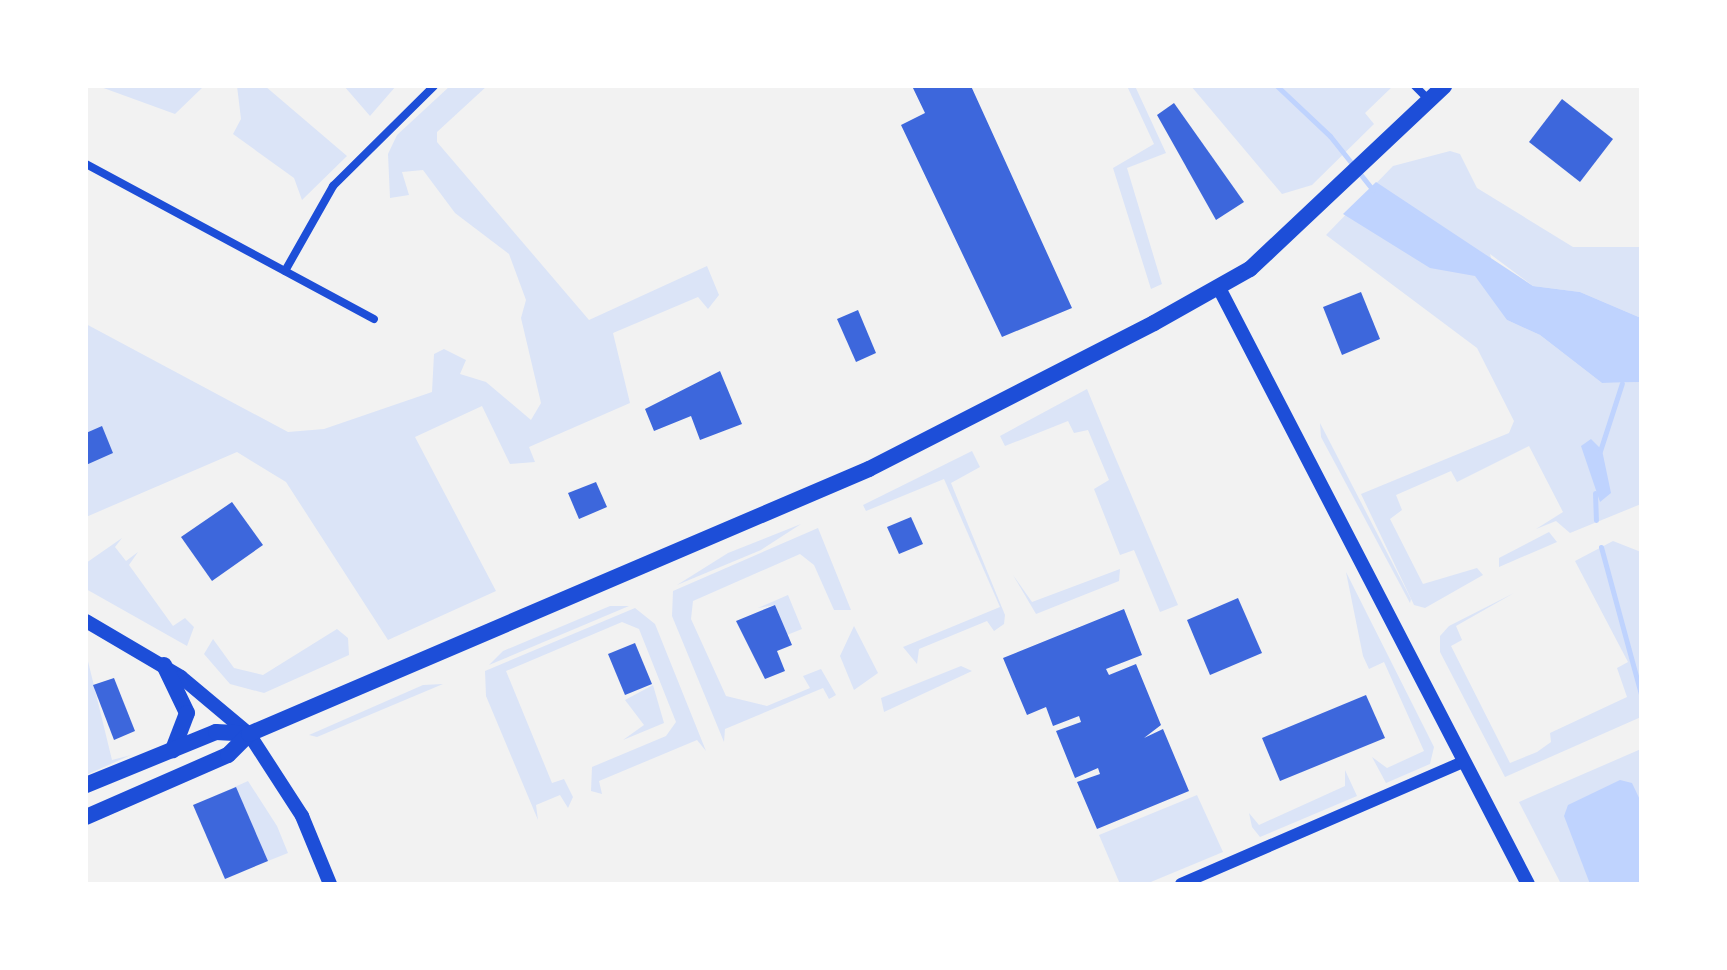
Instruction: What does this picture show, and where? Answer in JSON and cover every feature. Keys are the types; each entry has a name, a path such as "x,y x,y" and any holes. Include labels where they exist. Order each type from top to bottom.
{"main road":[{"path":"86,817 228,755 249,734 869,469 1219,288 1323,200 1444,86"},
{"path":"1219,288 1528,884"},
{"path":"86,621 164,665 249,734 302,816 330,884"},
{"path":"164,665 187,713 173,750"},
{"path":"86,785 216,732 249,734"}],"street":[{"path":"285,271 333,186 434,86"},
{"path":"1415,86 1429,100"},
{"path":"86,164 374,319"},
{"path":"1181,884 1465,761"}],"shaded area":[{"path":"98,86 204,86 175,114"},
{"path":"237,86 265,86 347,156 302,200 294,178 233,134 241,119"},
{"path":"344,86 396,86 370,116"},
{"path":"450,86 487,86 437,132 437,142 589,320 707,266 719,295 708,309 698,297 613,333 630,403 529,447 535,462 510,464 482,406 415,437 496,591 388,640 286,482 237,452 86,517 86,324 288,432 324,429 432,392 434,354 444,349 466,360 460,374 486,382 531,420 541,403 521,318 526,300 509,254 455,213 423,170 402,172 409,195 390,198 388,154 397,135"},
{"path":"1127,86 1135,86 1166,153 1127,168 1162,284 1151,289 1113,168 1154,144"},
{"path":"1191,86 1393,86 1365,113 1374,124 1312,185 1282,194"},
{"path":"1450,151 1460,154 1477,188 1573,247 1641,247 1641,318 1580,292 1533,286 1490,254 1507,320 1540,335 1602,383 1641,382 1641,504 1570,533 1556,521 1536,529 1563,512 1529,446 1457,482 1451,471 1396,495 1402,510 1390,519 1423,584 1477,568 1483,575 1425,608 1414,605 1361,494 1509,433 1514,421 1477,348 1326,235 1393,166"},
{"path":"1087,389 1178,605 1160,612 1134,550 1120,555 1094,489 1109,480 1088,430 1074,433 1068,421 1005,446 1000,436"},
{"path":"1320,423 1411,599 1410,603 1321,437"},
{"path":"972,451 980,467 951,483 1005,615 1004,624 994,631 987,621 919,649 917,664 903,647 1000,607 944,479 866,511 863,505"},
{"path":"801,524 761,550 677,585 728,553"},
{"path":"818,528 851,610 834,610 814,565 800,554 693,601 691,619 726,696 767,706 810,688 803,676 821,669 836,695 829,699 823,688 725,729 724,742 672,616 673,591"},
{"path":"1549,532 1557,542 1499,567 1499,558"},
{"path":"122,538 115,547 126,561 138,552 129,565 173,626 185,618 194,627 187,646 86,589 86,563"},
{"path":"1613,541 1641,552 1641,717 1505,777 1440,652 1440,636 1449,626 1514,593 1456,626 1462,640 1451,646 1510,763 1537,752 1551,742 1550,733 1627,697 1617,668 1628,662 1575,561"},
{"path":"1120,569 1119,581 1036,614 1013,575 1032,602"},
{"path":"1346,572 1434,747 1430,764 1386,783 1372,757 1387,768 1424,751 1384,662 1369,669 1363,656"},
{"path":"788,595 802,629 787,635 775,605 758,608"},
{"path":"610,606 629,606 489,665 503,651"},
{"path":"635,608 655,624 706,751 697,740 599,781 602,794 591,791 592,767 666,736 676,722 639,629 622,622 506,671 552,783 564,779 573,797 568,808 560,795 536,805 538,820 486,696 485,671"},
{"path":"854,626 878,673 854,690 840,656"},
{"path":"337,629 348,638 349,655 264,693 230,684 204,654 213,639 234,668 263,675"},
{"path":"86,653 112,760 131,755 86,775"},
{"path":"961,666 972,671 884,712 881,698"},
{"path":"443,684 317,737 309,735 423,685"},
{"path":"653,685 664,723 623,740 644,725 625,700"},
{"path":"1641,749 1641,884 1561,884 1519,802"},
{"path":"1345,770 1357,796 1260,837 1252,827 1249,813 1259,825 1345,786"},
{"path":"248,781 277,826 288,853 268,861 236,788 217,795"},
{"path":"1197,795 1223,852 1146,884 1120,884 1099,835"}],"water":[{"path":"1376,182 1533,286 1580,292 1641,318 1641,382 1602,383 1540,335 1507,320 1475,276 1430,268 1343,214"},
{"path":"1591,439 1602,450 1611,493 1600,502 1581,446"},
{"path":"1620,780 1632,783 1641,802 1641,884 1590,884 1564,816 1568,805"}],"building":[{"path":"912,86 971,86 1072,308 1002,337 901,125 925,113"},
{"path":"1562,99 1613,139 1580,182 1529,142"},
{"path":"1174,103 1244,202 1216,220 1157,115"},
{"path":"1361,292 1380,339 1342,355 1323,307"},
{"path":"858,310 876,353 856,362 837,319"},
{"path":"720,371 742,424 700,440 691,416 654,431 645,409"},
{"path":"102,426 113,453 86,465 86,433"},
{"path":"596,482 607,507 579,519 568,493"},
{"path":"232,502 263,545 212,581 181,537"},
{"path":"911,517 923,544 899,554 887,527"},
{"path":"1238,598 1262,653 1210,675 1187,620"},
{"path":"775,605 792,645 777,651 785,671 765,679 736,621"},
{"path":"1124,609 1142,655 1106,669 1109,675 1136,664 1161,725 1144,738 1163,729 1189,791 1097,829 1077,782 1100,774 1098,768 1075,778 1056,731 1081,722 1079,716 1053,726 1046,707 1027,715 1003,658"},
{"path":"635,643 652,684 625,695 608,654"},
{"path":"114,678 135,731 114,740 93,685"},
{"path":"1366,695 1385,738 1280,781 1262,738"},
{"path":"236,787 268,861 225,879 193,805"}],"waterway":[{"path":"1277,86 1330,136 1373,190"},
{"path":"1600,451 1622,383"},
{"path":"1595,493 1596,520"},
{"path":"1601,547 1641,694"}]}
